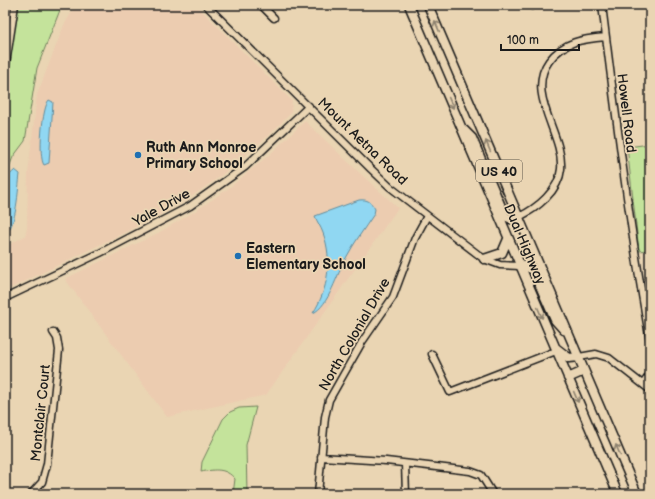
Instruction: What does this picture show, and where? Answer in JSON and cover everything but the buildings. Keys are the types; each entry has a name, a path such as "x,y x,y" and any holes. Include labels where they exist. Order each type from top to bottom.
{"main road":[{"name":"Dual Highway","path":"408,5 618,494"},
{"name":"Dual Highway","path":"428,5 637,494"},
{"path":"461,128 472,138 505,216 510,219 519,218"},
{"path":"484,259 502,253 508,239"},
{"path":"520,266 526,266 533,270 556,320 570,336"},
{"path":"556,349 569,358 579,357"},
{"path":"568,378 584,371"}],"street":[{"path":"5,70 15,5"},
{"name":"Mount Aetna Road","path":"206,5 309,106 371,170 427,216 484,259 500,265 520,266"},
{"path":"261,5 274,18"},
{"name":"Howell Road","path":"602,5 621,162 639,281 650,341"},
{"path":"519,218 532,211 550,193 556,185 561,169 558,144 542,90 544,71 553,56 566,45 581,40 606,37"},
{"name":"Yale Drive","path":"5,298 28,289 167,219 203,198 245,167 309,106"},
{"name":"North Colonial Drive","path":"318,494 320,457 326,409 329,400 362,342 392,297 415,238 427,216"},
{"name":"Montclair Court","path":"31,494 42,482 47,464 59,350 57,338 53,332"},
{"path":"432,354 450,392 556,349"},
{"path":"579,357 602,355 609,358 650,390"},
{"path":"643,384 650,374"},
{"path":"320,457 470,471 481,475 493,494"},
{"path":"405,464 406,494"}],"shaded area":[{"name":"Ruth Ann Monroe Primary School","path":"76,5 196,5 292,101 291,113 268,136 222,175 188,199 152,219 5,291 5,247 25,236 27,228 28,174 37,95 64,25"},
{"name":"Eastern Elementary School","path":"305,121 398,208 266,395 167,417 65,279 158,233 194,212 229,188 269,155"}],"green space":[{"path":"5,5 62,5 37,68 25,141 13,157 5,178"},
{"path":"650,144 650,250 639,251 627,147"},
{"path":"256,407 246,445 247,494 233,494 235,479 232,475 220,470 201,472 202,462 223,419 230,412 239,408"}],"water":[{"path":"49,100 53,102 49,163 44,165 42,160 41,143 44,112"},
{"path":"15,170 20,174 16,207 12,223 9,230 5,234 5,179"},
{"path":"359,200 365,200 371,203 375,209 374,214 349,252 324,304 313,313 322,294 328,264 326,243 315,216"}],"place":[{"name":"Ruth Ann Monroe Primary School","path":"138,155"},
{"name":"Eastern Elementary School","path":"238,256"}]}
